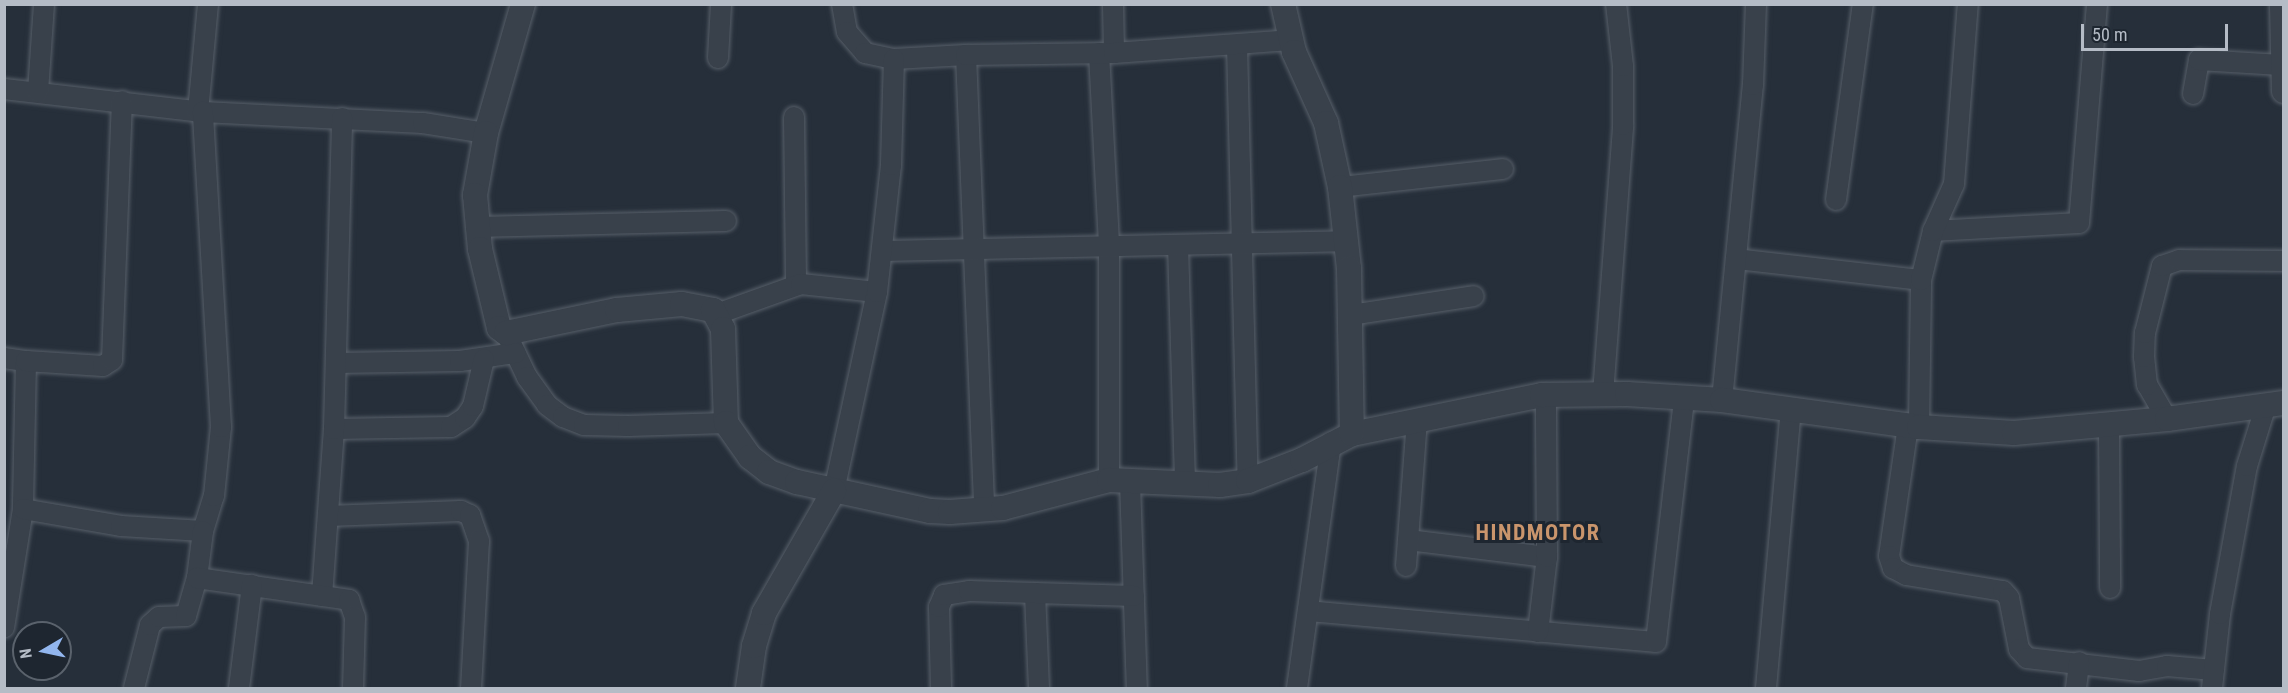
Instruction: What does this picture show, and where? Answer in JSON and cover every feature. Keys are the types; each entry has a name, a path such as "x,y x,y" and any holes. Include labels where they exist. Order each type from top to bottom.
{"street":[{"path":"38,92 44,4"},
{"path":"134,688 150,625 159,617 186,616 197,578 203,531 214,496 221,427 200,112 207,4"},
{"path":"523,4 486,133 475,195 477,227 499,328 547,405 563,417 584,425 726,423"},
{"path":"718,58 721,4"},
{"path":"842,4 846,32 855,46 865,53 894,59 1106,53 1290,40"},
{"path":"1113,4 1106,53 1109,246 1119,481 1134,596 1137,688"},
{"path":"1283,4 1290,40 1326,123 1341,187 1350,315 1341,438 1308,611 1297,688"},
{"path":"1603,394 1623,125 1623,66 1616,4"},
{"path":"1722,400 1753,85 1756,4"},
{"path":"1836,200 1863,4"},
{"path":"1968,4 1954,184 1933,231 1921,280 1913,427 1889,556 1893,568 1906,575 2003,591 2009,598 2022,654 2036,660 2079,662 2139,671 2167,666 2213,679 2220,614 2247,466 2278,400"},
{"path":"1933,231 2079,223 2097,4"},
{"path":"2282,4 2283,91"},
{"path":"1236,45 1248,481"},
{"path":"966,56 976,248 984,510"},
{"path":"748,688 754,646 764,613 834,491 877,292 891,165 894,59"},
{"path":"2193,94 2199,60 2281,65"},
{"path":"4,89 122,101 200,112 342,118 486,133"},
{"path":"4,358 103,366 112,360 122,101"},
{"path":"794,117 796,285"},
{"path":"322,596 334,429 342,118"},
{"path":"1341,187 1503,169"},
{"path":"477,227 726,221"},
{"path":"882,251 1346,241"},
{"path":"1178,245 1185,484"},
{"path":"1736,259 1921,280"},
{"path":"2167,419 2147,385 2144,357 2145,333 2162,266 2179,260 2283,261"},
{"path":"336,363 484,359 510,343 628,309 682,304 717,314 796,285 877,292"},
{"path":"1350,315 1474,296"},
{"path":"717,314 723,329 726,423 750,458 769,472 834,491 930,511 984,510 1119,481 1220,485 1248,481 1302,460 1341,438 1418,420 1546,395 1603,394 1722,400 1913,427 2014,433 2167,419 2278,400"},
{"path":"334,429 451,427 465,418 473,406 484,359"},
{"path":"4,627 22,509 26,361"},
{"path":"1538,632 1546,557 1546,395"},
{"path":"1308,611 1656,642 1684,399"},
{"path":"1766,688 1791,410"},
{"path":"1406,566 1418,420"},
{"path":"2109,425 2110,588"},
{"path":"22,509 121,526 203,531"},
{"path":"328,516 461,511 470,516 478,541 471,688"},
{"path":"1408,540 1546,557"},
{"path":"197,578 349,600 355,609 353,688"},
{"path":"239,688 252,585"},
{"path":"941,688 939,617 944,595 969,591 1134,596"},
{"path":"1035,593 1039,688"},
{"path":"2076,688 2079,662"}],"district":[{"name":"HINDMOTOR","path":"1538,533"}]}
